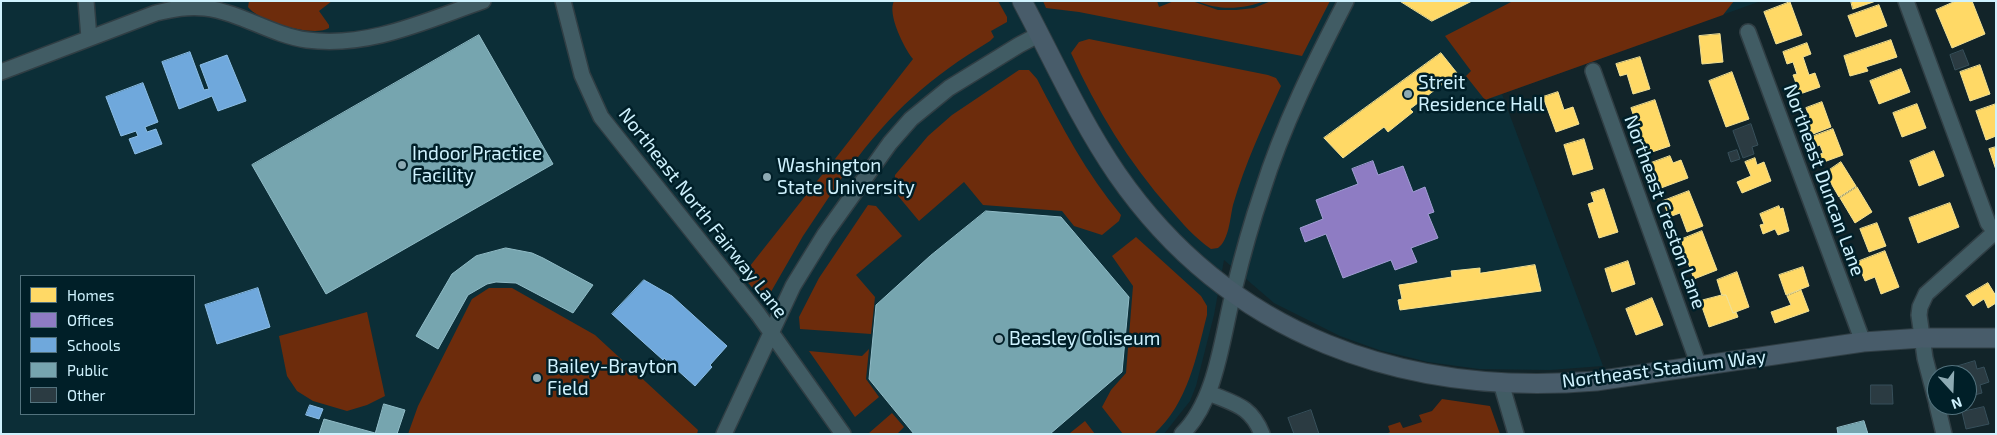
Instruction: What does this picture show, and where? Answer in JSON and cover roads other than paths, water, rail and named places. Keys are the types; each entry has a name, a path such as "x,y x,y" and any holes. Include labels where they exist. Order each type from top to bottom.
{"main road":[{"name":"Northeast Stadium Way","path":"1022,1 1091,133 1132,194 1177,245 1207,273 1260,311 1298,332 1370,361 1442,378 1500,384 1562,384 1596,381 1863,342 1922,338 1996,338"}],"street":[{"path":"86,1 89,38"},
{"path":"1,72 156,13 182,8 207,8 262,28 305,39 324,41 356,40 389,34 483,1"},
{"name":"Northeast North Fairway Lane","path":"563,1 582,76 601,117 758,314 843,434"},
{"path":"1182,434 1195,418 1209,393 1233,292 1279,141 1315,60 1346,1"},
{"path":"1906,1 1988,223 1995,232 1926,294 1920,307 1922,338 1928,365"},
{"name":"Northeast Duncan Lane","path":"1748,32 1863,342"},
{"path":"724,434 793,286 825,234 876,160 912,119 932,100 964,77 1040,34"},
{"name":"Northeast Creston Lane","path":"1593,71 1700,366"},
{"path":"1500,384 1516,434"},
{"path":"1209,393 1245,408 1257,421 1262,434"},
{"path":"1939,415 1944,434"}],"place":[{"name":"Streit Residence Hall","path":"1408,94"},
{"name":"Indoor Practice Facility","path":"402,165"},
{"name":"Washington State University","path":"767,177"},
{"name":"Beasley Coliseum","path":"999,339"},
{"name":"Bailey-Brayton Field","path":"537,378"}]}
